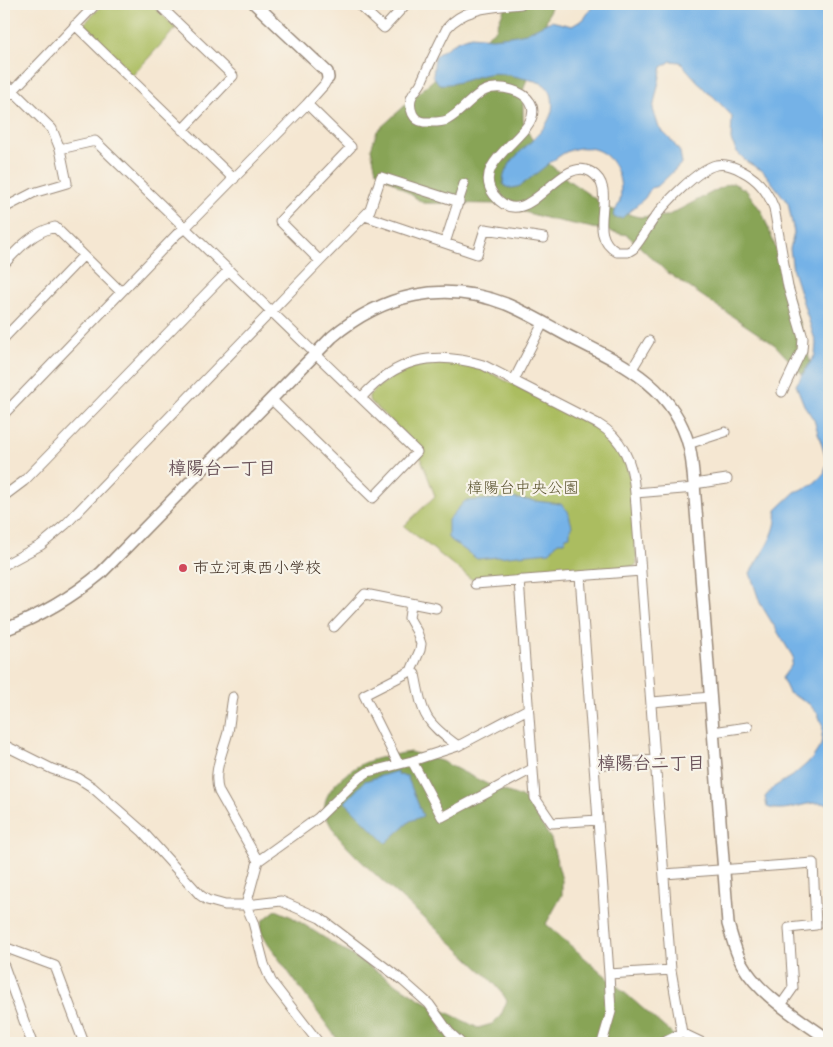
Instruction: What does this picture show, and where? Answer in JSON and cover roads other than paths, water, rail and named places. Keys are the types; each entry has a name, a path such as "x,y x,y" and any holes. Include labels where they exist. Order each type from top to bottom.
{"street":[{"path":"4,100 96,4"},
{"path":"158,4 233,76 182,130"},
{"path":"4,414 177,234 234,179 306,104 328,78 326,72 255,4"},
{"path":"358,4 384,28 406,4"},
{"path":"520,4 476,10 459,16 451,22 412,98 410,105 416,118 421,122 442,122 448,120 468,101 482,92 493,88 502,87 525,96 532,107 531,119 492,165 489,176 491,192 503,205 517,208 531,201 569,172 584,169 592,172 602,185 604,193 601,217 603,236 608,244 617,252 628,252 633,249 661,210 706,169 723,164 732,166 752,177 770,197 774,208 788,287 804,338 802,350 782,392"},
{"path":"75,25 234,179"},
{"path":"4,82 52,129 60,149 67,183 33,193 4,208"},
{"path":"306,104 351,147 280,221 320,261"},
{"path":"60,149 95,142 417,452 373,498 272,399"},
{"path":"4,565 40,545 66,524 365,216 370,210 382,178 459,202"},
{"path":"445,243 464,184"},
{"path":"365,216 477,254 485,229 544,238"},
{"path":"4,264 30,238 46,229 55,227 121,292"},
{"path":"4,338 83,256"},
{"path":"4,496 24,481 228,271"},
{"path":"4,630 56,606 101,573 314,354 348,323 367,312 407,297 433,292 482,296 506,304 632,369 659,392 681,425 688,444 695,486 728,924 743,965 758,985 825,1040"},
{"path":"514,380 543,323"},
{"path":"632,369 649,341"},
{"path":"361,398 376,382 393,371 417,360 441,357 464,359 482,364 606,429 626,453 634,477 636,493 671,970 682,1033"},
{"path":"688,444 725,432"},
{"path":"636,493 695,486 727,479"},
{"path":"475,584 641,571"},
{"path":"580,576 611,1012 602,1043"},
{"path":"519,580 535,798 552,823 598,820"},
{"path":"334,627 365,594 436,608"},
{"path":"398,763 364,695 411,671 421,644 409,618 412,604"},
{"path":"411,671 415,674 426,718 437,731 458,746"},
{"path":"233,697 227,733 216,775 216,784 258,861"},
{"path":"652,702 710,697"},
{"path":"319,1043 271,981 264,964 253,922 246,905 258,861 318,818 359,778 368,772 458,746 528,709"},
{"path":"713,732 748,727"},
{"path":"4,745 52,769 78,778 92,787 142,831 207,900 225,905 281,901 320,918 403,981 429,1004 448,1032 462,1043"},
{"path":"412,760 442,816 532,769"},
{"path":"594,765 655,760"},
{"path":"664,874 813,863 816,925 789,928 793,988 781,1005"},
{"path":"4,946 55,966 84,1043"},
{"path":"4,966 32,1043"},
{"path":"609,974 671,970"},
{"path":"662,1043 682,1033"},
{"path":"682,1033 703,1043"}],"water":[{"path":"594,4 829,4 829,805 814,803 775,809 767,807 765,797 774,787 795,774 812,759 821,745 823,727 818,714 809,704 789,693 782,678 791,666 793,657 760,603 750,573 772,535 775,527 776,510 795,492 812,485 824,474 827,462 814,420 804,405 796,385 815,355 816,343 793,271 790,249 794,233 788,203 763,171 747,162 737,152 731,140 732,116 680,62 671,61 662,67 653,109 659,128 680,152 682,163 658,186 651,188 645,198 622,218 615,218 613,215 619,203 621,191 617,172 608,157 595,149 577,148 568,151 520,186 509,188 503,184 505,173 511,162 547,122 552,110 552,97 545,85 532,80 499,74 488,74 457,83 439,84 433,76 435,56 457,41 471,36 492,38 526,33 551,21 572,26 584,19"},
{"path":"510,498 561,504 568,511 572,526 570,536 566,537 565,542 558,542 550,552 477,559 448,538 448,520 465,501"},
{"path":"397,771 398,775 407,776 423,816 410,821 386,843 345,802 365,781"}],"place":[{"name":"市立河東西小学校","path":"183,568"}],"district":[{"name":"樟陽台一丁目","path":"222,468"},
{"name":"樟陽台二丁目","path":"651,763"}],"park label":[{"name":"樟陽台中央公園","path":"523,488"}]}
